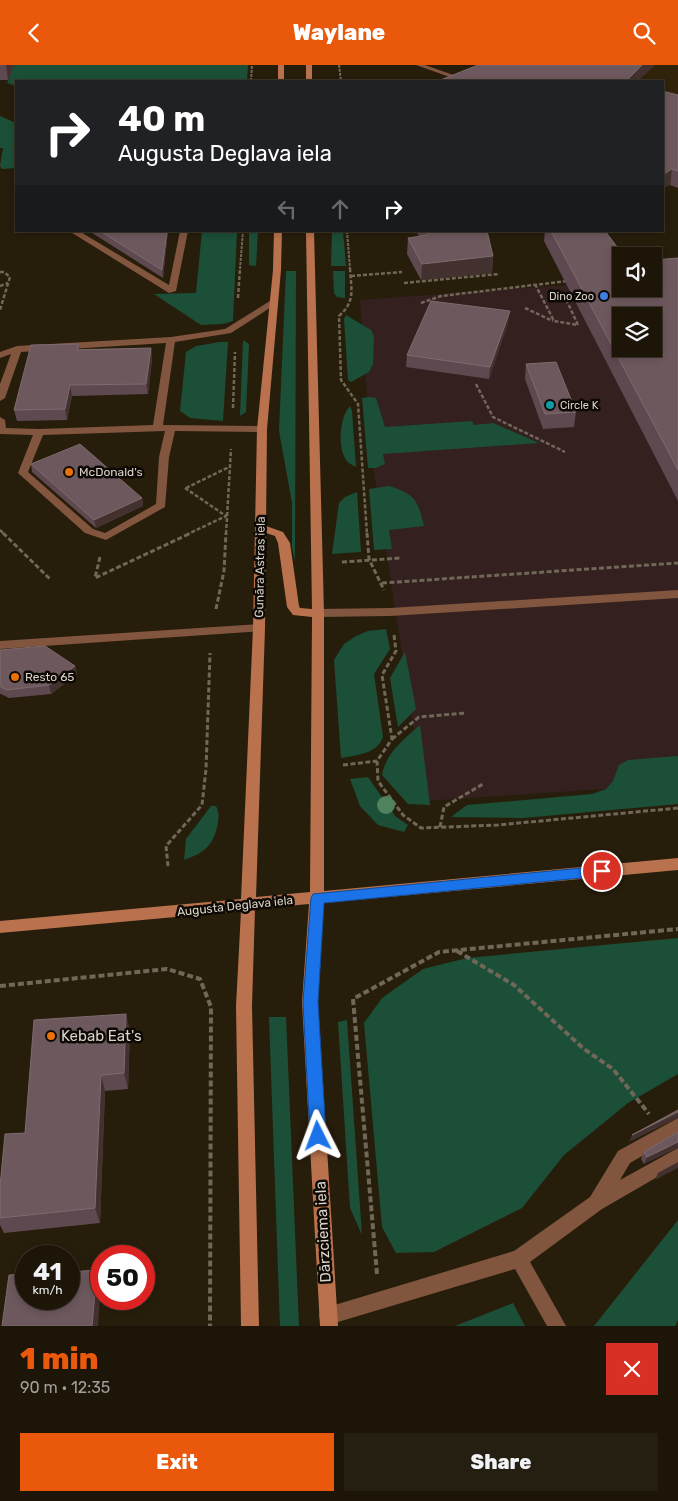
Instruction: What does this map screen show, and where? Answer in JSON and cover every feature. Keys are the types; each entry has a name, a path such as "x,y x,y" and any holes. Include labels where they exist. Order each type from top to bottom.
{"main road":[{"path":"281,65 281,80"},
{"path":"309,65 309,80"},
{"name":"Gunāra Astras iela","path":"249,903 262,528 262,429 277,270 278,232"},
{"path":"310,232 318,613 317,898"},
{"path":"262,528 279,534 284,543 293,607 297,612 318,613"},
{"name":"Augusta Deglava iela","path":"0,927 170,913 249,903 678,864"},
{"name":"Dārzciema iela","path":"317,898 310,1002 329,1321"},
{"path":"249,903 244,1006 250,1326"}],"street":[{"path":"419,65 464,80"},
{"path":"76,232 172,291 184,232"},
{"path":"0,355 18,349 171,340 228,331 273,302"},
{"path":"158,428 171,340"},
{"path":"0,398 18,349"},
{"path":"0,420 1,430 39,432 171,427 262,429"},
{"path":"39,432 23,473 89,531 106,537 161,505 164,457 171,427"},
{"path":"318,613 390,612 678,594"},
{"path":"0,645 259,628"},
{"path":"596,1203 624,1157 672,1130"},
{"path":"329,1321 379,1302 519,1259 596,1203 678,1156"},
{"path":"519,1259 557,1326"}],"path":[{"path":"251,80 252,65"},
{"path":"339,65 341,80"},
{"path":"168,866 166,846 202,805 206,769 211,631 224,571 242,232"},
{"path":"347,232 352,276 352,296 349,307 339,316 341,380 343,386 358,404 369,559 382,583 390,612 396,651 382,675 392,739"},
{"path":"0,273 4,272 10,277 0,309"},
{"path":"352,276 402,272"},
{"path":"404,283 499,274"},
{"path":"421,303 441,296 574,281"},
{"path":"0,286 8,283"},
{"path":"536,284 554,321"},
{"path":"525,308 554,321 578,325 566,299"},
{"path":"476,384 493,417 565,452"},
{"path":"178,488 186,488 230,467"},
{"path":"186,488 226,516"},
{"path":"106,537 95,578 226,516"},
{"path":"0,530 51,580"},
{"path":"333,563 401,558"},
{"path":"382,583 678,563"},
{"path":"466,713 419,717 392,739 377,761 378,781 403,815 421,828 498,825 678,808"},
{"path":"341,765 377,761"},
{"path":"440,827 444,807 484,784"},
{"path":"379,1302 353,999 439,951 678,929"},
{"path":"456,950 514,985 584,1049 613,1069 672,1130"},
{"path":"0,986 167,969 200,979 211,1007 210,1326"}],"shaded area":[{"path":"586,65 678,65 678,142 664,137 664,80 568,80"},
{"path":"678,277 678,784 425,801 371,453 360,300 612,282 612,297 662,297 662,285"}],"green space":[{"path":"5,65 248,65 247,80 15,80 15,86 7,83 12,70"},
{"path":"0,116 15,123 15,168 2,169 0,166 3,148 0,148"},
{"path":"202,232 237,232 233,321 223,324 201,325 154,294 196,293"},
{"path":"249,232 258,232 256,266 249,265"},
{"path":"332,232 343,232 346,266 331,266"},
{"path":"286,271 296,271 295,561 292,548 292,503 279,431"},
{"path":"333,271 345,271 345,298 337,297 334,293"},
{"path":"346,315 371,330 374,336 373,364 369,372 351,382 348,380 344,319"},
{"path":"243,340 249,344 246,412 240,416"},
{"path":"228,342 223,421 190,418 180,411 186,352 196,346"},
{"path":"362,398 376,398 385,427 472,421 474,425 493,423 539,443 383,454 385,464 376,468 368,468"},
{"path":"350,406 352,411 356,467 346,460 341,445 342,423"},
{"path":"389,486 405,492 414,499 420,510 424,526 389,530 392,549 374,550 369,489"},
{"path":"357,492 361,552 332,554 339,503 345,497"},
{"path":"386,629 390,649 374,674 383,737 376,747 366,753 341,758 334,660 344,644 356,636 368,631"},
{"path":"405,652 416,709 398,727 390,678"},
{"path":"420,725 430,805 408,804 382,775 391,753"},
{"path":"678,756 678,804 523,818 451,817 467,805 592,794 606,789 613,781 619,765 628,760"},
{"path":"368,777 395,816 408,825 404,832 378,825 360,806 350,779"},
{"path":"211,806 216,806 218,810 214,837 204,850 184,860 186,839"},
{"path":"678,938 678,1074 628,1103 564,1155 522,1208 434,1252 396,1253 382,1227 364,1023 382,998 423,969 467,958"},
{"path":"269,1017 286,1017 299,1326 280,1326"},
{"path":"347,1020 362,1235 350,1208 338,1022"},
{"path":"678,1220 678,1320 675,1326 594,1326"},
{"path":"513,1303 525,1326 455,1326"}],"building":[{"path":"478,65 642,65 627,80 440,80"},
{"path":"664,92 678,95 678,171 672,169 664,174"},
{"path":"102,232 167,232 162,270"},
{"path":"426,232 487,232 493,256 422,264 408,238 428,235"},
{"path":"552,232 606,232 617,247 612,247 612,297 662,297 662,259 678,258 678,470 618,357 662,357 662,307 612,307 612,346"},
{"path":"431,301 510,311 490,367 407,355"},
{"path":"78,344 77,350 151,348 146,384 70,385 65,409 14,410 31,345"},
{"path":"556,362 576,412 545,414 526,364"},
{"path":"80,444 142,498 94,520 31,464"},
{"path":"45,646 75,666 49,685 6,690 0,686 0,650"},
{"path":"126,1014 124,1073 101,1075 95,1208 0,1218 0,1186 5,1134 25,1133 34,1020"},
{"path":"678,1110 678,1112 632,1135"},
{"path":"678,1132 678,1142 647,1157 644,1152"},
{"path":"90,1270 90,1310 93,1310 92,1326 2,1326 9,1275 15,1275 15,1310 80,1310 80,1271"}],"place":[{"name":"Dino Zoo","path":"604,296"},
{"name":"Circle K","path":"550,405"},
{"name":"McDonald's","path":"69,472"},
{"name":"Resto 65","path":"15,677"},
{"name":"Kebab Eat's","path":"51,1036"}],"route":[{"path":"318,1136 310,1002 317,898 602,871"}]}
